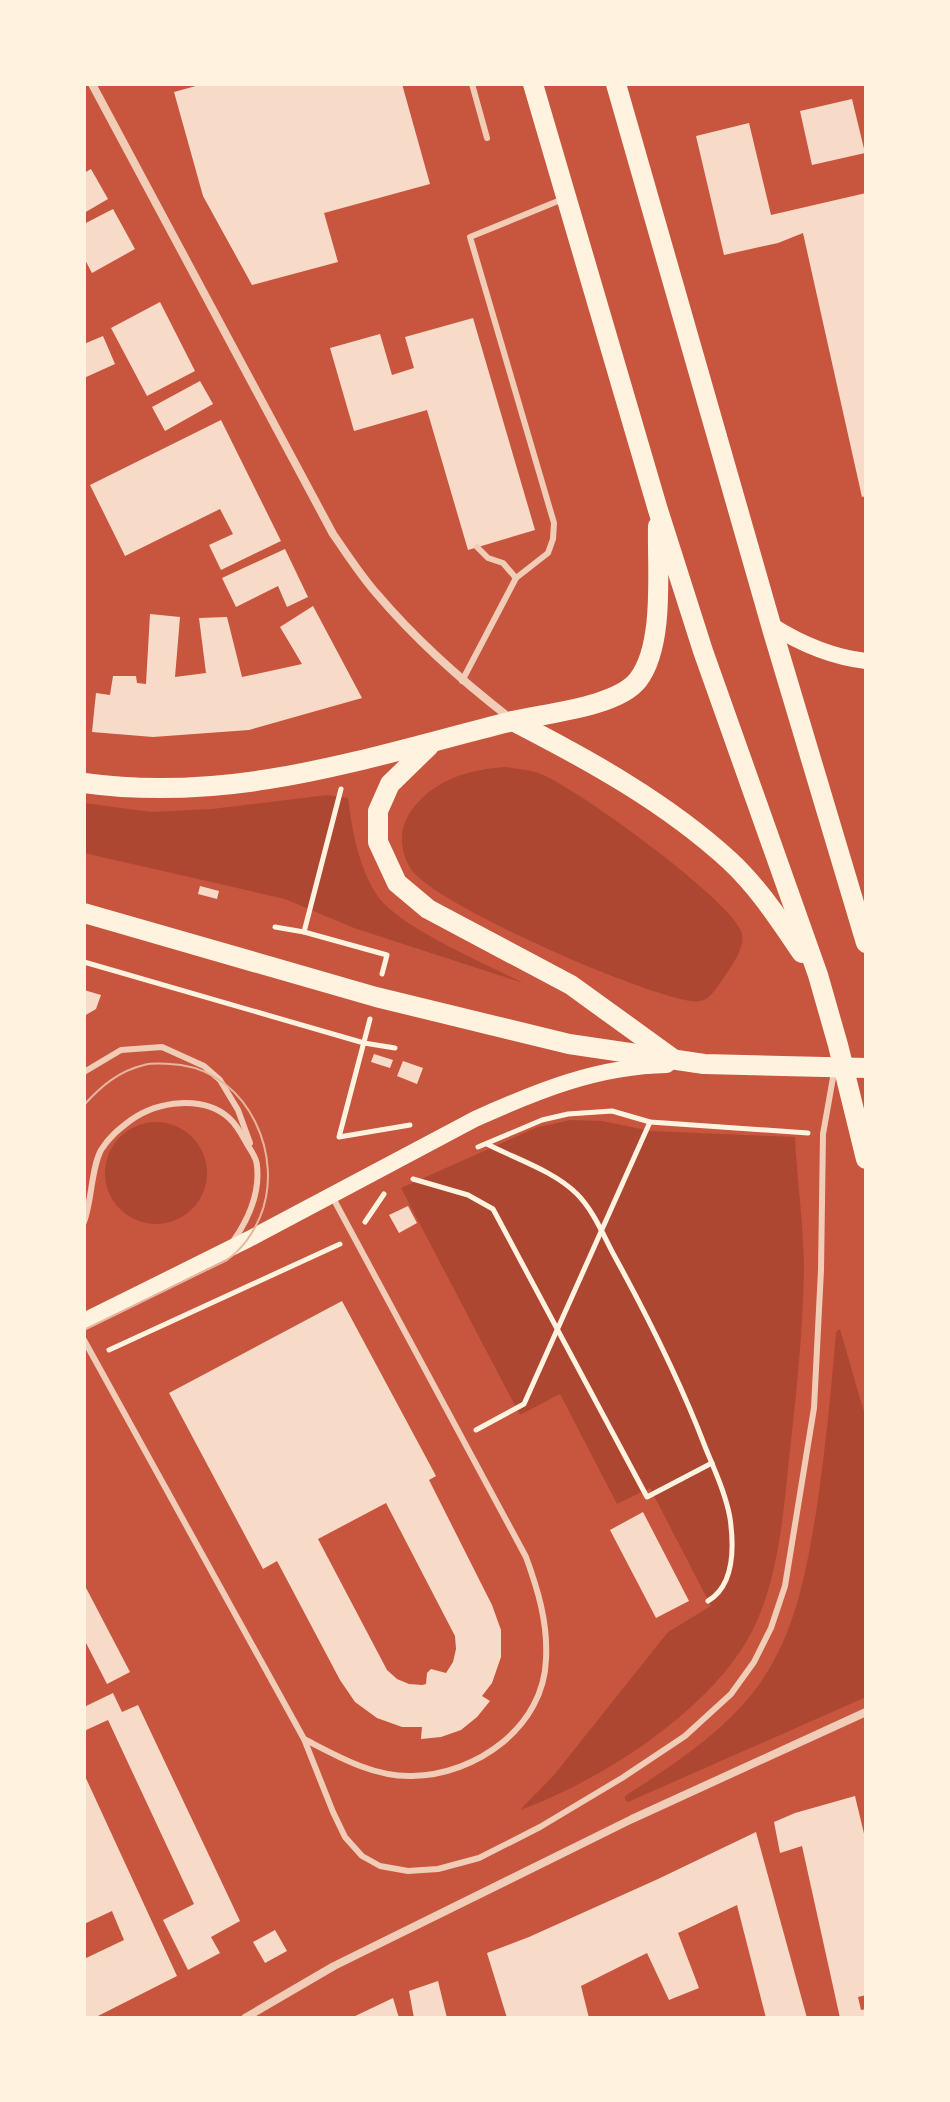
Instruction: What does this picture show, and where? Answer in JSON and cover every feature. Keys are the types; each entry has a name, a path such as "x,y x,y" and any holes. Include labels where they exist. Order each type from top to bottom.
{"main road":[{"path":"533,84 658,510 703,651 818,975 866,1159"},
{"path":"616,84 771,625 866,942"},
{"path":"84,783 158,788 221,786 296,776 595,703 619,694 636,684 647,667 653,647 658,510"},
{"path":"771,625 797,642 844,659 866,661"},
{"path":"513,721 582,756 698,834 731,862 764,897 818,975"},
{"path":"431,744 390,784 378,811 378,842 397,883 428,909 571,985 676,1060"},
{"path":"84,913 376,997 569,1044 704,1064"},
{"path":"866,933 866,942"},
{"path":"84,1321 227,1250 475,1119 539,1091 622,1068 704,1064 866,1068"}],"street":[{"path":"92,84 333,534 376,593 462,681 513,721"},
{"path":"245,2018 334,1966 632,1819 866,1712"}],"lane":[{"path":"472,84 487,138"},
{"path":"462,681 516,578 548,553 554,523 470,237 567,197"},
{"path":"477,547 488,558 503,563 516,578"},
{"path":"84,1340 304,1739 345,1837 362,1856 380,1866 408,1871 438,1869 479,1858 581,1803 685,1736 731,1694 754,1662 771,1628 785,1586 814,1408 821,1270 823,1134 838,1045"},
{"path":"84,1072 121,1050 162,1047 204,1066 220,1080 238,1110 257,1162 258,1189 240,1232 227,1250"},
{"path":"84,1222 99,1153 116,1131 144,1111 167,1104 210,1107 228,1117 257,1162"},
{"path":"304,1739 349,1763 379,1771 410,1777 452,1772 488,1755 517,1729 537,1696 546,1661 544,1617 526,1557 330,1194"}],"path":[{"path":"304,932 347,765"},
{"path":"275,927 387,955 339,1137 411,1124"},
{"path":"84,962 364,1043 395,1048"},
{"path":"462,1438 524,1404 650,1122 823,1134"},
{"path":"486,1144 566,1185 587,1207 632,1287 688,1401 730,1518 732,1550 729,1572 723,1590 708,1601"},
{"path":"413,1179 468,1195 493,1209 647,1497 712,1463"}],"shaded area":[{"path":"506,767 541,774 586,800 650,845 730,915 741,931 741,946 729,970 709,996 693,1001 667,995 530,941 444,896 411,869 402,845 403,829 409,814 423,797 455,777"},
{"path":"327,795 348,798 361,862 372,887 391,910 426,934 523,983 354,928 285,899 84,853 84,803 151,812 212,809"},
{"path":"571,1120 602,1121 651,1131 795,1137 804,1253 800,1345 776,1559 764,1603 745,1644 726,1671 702,1696 645,1744 582,1782 520,1810 554,1775 668,1632 711,1606 650,1488 617,1504 560,1394 520,1415 401,1188 538,1127"},
{"path":"156,1122 175,1126 192,1137 203,1154 207,1173 203,1192 192,1209 175,1220 156,1224 137,1220 120,1209 109,1192 105,1173 109,1154 120,1137 137,1126"},
{"path":"840,1329 866,1419 866,1697 628,1802 625,1796 693,1750 739,1709 766,1674 788,1631 796,1608 816,1513 836,1332"}],"building":[{"path":"203,84 402,84 430,184 324,213 338,262 252,285 203,196 174,92"},
{"path":"852,99 865,153 812,165 800,111"},
{"path":"749,123 771,215 866,193 866,496 862,497 803,233 778,243 724,255 696,136"},
{"path":"91,169 108,199 84,213 84,173"},
{"path":"113,209 135,249 92,273 84,258 84,224"},
{"path":"160,302 195,371 147,396 111,328"},
{"path":"473,318 535,530 468,550 427,410 354,431 330,348 380,334 392,375 414,368 405,337"},
{"path":"103,336 115,364 84,378 84,344"},
{"path":"200,381 213,404 165,431 152,407"},
{"path":"221,420 281,541 221,570 209,545 233,534 220,509 125,556 90,485"},
{"path":"285,549 308,597 287,607 278,586 236,607 222,578"},
{"path":"313,606 362,698 249,730 153,737 92,732 96,693 110,695 113,676 136,676 137,683 146,684 150,614 180,617 175,677 206,673 199,618 227,617 242,677 302,664 280,627"},
{"path":"200,886 219,891 217,899 198,894"},
{"path":"84,990 101,995 96,1009 84,1016"},
{"path":"374,1054 393,1060 390,1068 371,1062"},
{"path":"403,1061 423,1068 417,1084 397,1076"},
{"path":"408,1206 417,1223 399,1233 389,1215"},
{"path":"342,1301 436,1476 429,1480 492,1605 501,1630 501,1657 492,1683 482,1696 490,1701 477,1717 461,1730 441,1737 421,1739 422,1727 402,1727 377,1718 355,1702 340,1680 277,1561 263,1569 169,1393","holes":["386,1503 455,1636 453,1662 446,1673 431,1669 427,1673 426,1684 422,1685 397,1679 387,1670 318,1539"]},
{"path":"643,1512 689,1601 656,1618 610,1530"},
{"path":"84,1584 130,1672 107,1684 84,1639"},
{"path":"113,1693 122,1712 138,1705 240,1921 211,1937 220,1953 188,1970 163,1920 194,1904 108,1720 84,1731 84,1707"},
{"path":"84,1774 177,1976 94,2018 84,2018 84,1959 124,1940 112,1911 84,1924"},
{"path":"855,1796 866,1842 866,1995 858,1997 861,2010 866,2009 866,2018 840,2018 802,1846 780,1853 774,1822"},
{"path":"756,1832 807,2018 766,2018 737,1905 678,1933 699,1988 669,2000 647,1953 581,1986 589,2018 507,2018 487,1953 658,1879"},
{"path":"275,1930 287,1951 265,1963 253,1942"},
{"path":"438,1981 447,2018 414,2018 409,1991"},
{"path":"393,1998 399,2018 351,2018"}],"tram line":[{"path":"84,1105 111,1080 144,1065 181,1065 205,1072 226,1085 255,1122 264,1145 268,1169 267,1194 260,1217 254,1230 233,1255 84,1330"}]}
